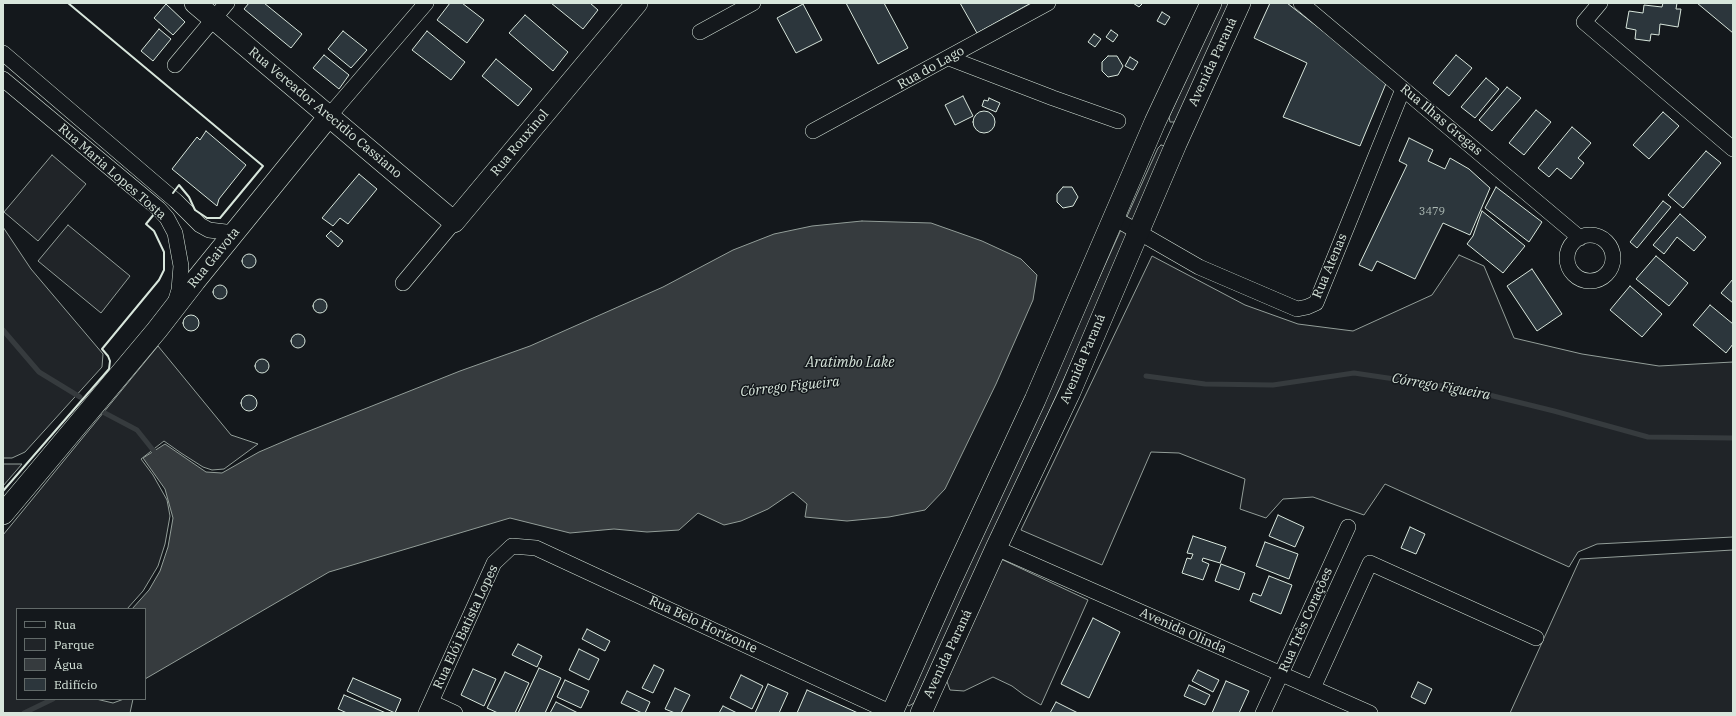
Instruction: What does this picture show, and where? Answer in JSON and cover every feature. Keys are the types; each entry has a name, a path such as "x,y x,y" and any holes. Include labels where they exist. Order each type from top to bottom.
{"main road":[{"name":"Rua Vereador Arecidio Cassiano","path":"196,3 454,222"},
{"name":"Rua Rouxinol","path":"454,222 637,3"},
{"name":"Avenida Paraná","path":"892,713 949,585 1035,400 1155,122 1211,3"},
{"name":"Avenida Paraná","path":"921,713 996,548 1070,392 1138,231 1240,3"},
{"name":"Rua Gaivota","path":"3,514 84,419 329,116"}],"street":[{"path":"175,65 227,3"},
{"name":"Rua Gaivota","path":"329,116 426,3"},
{"path":"700,32 753,3"},
{"name":"Rua do Lago","path":"813,131 1048,3"},
{"name":"Rua Ilhas Gregas","path":"1301,3 1580,238"},
{"path":"1600,3 1584,22 1730,141"},
{"name":"Rua Maria Lopes Tosta","path":"3,53 176,201 191,218 209,230 234,233"},
{"path":"949,58 1118,121"},
{"name":"Rua Maria Lopes Tosta","path":"3,79 159,209 167,218 176,240 181,266 179,290 173,310"},
{"name":"Rua Atenas","path":"1114,218 1199,267 1298,309 1307,308 1316,303 1403,89"},
{"path":"116,174 128,160"},
{"path":"171,226 191,218"},
{"name":"Rua Rouxinol","path":"403,283 454,222"},
{"name":"Rua Três Corações","path":"1263,713 1348,527"},
{"name":"Rua Belo Horizonte","path":"512,546 536,548 892,713"},
{"name":"Rua Elói Batista Lopes","path":"429,708 494,563 512,546"},
{"name":"Avenida Olinda","path":"996,548 1370,713"},
{"path":"1313,688 1370,563 1536,638"},
{"path":"429,708 455,713"}],"green space":[{"path":"1221,3 1230,3 1175,122 1170,122 1169,117"},
{"path":"1161,145 1165,146 1167,150 1058,392 914,703 909,706 906,704 1158,148"},
{"path":"52,155 86,184 38,241 4,212"},
{"path":"68,225 130,276 101,313 38,261"},
{"path":"3,227 31,269 103,354 102,367 25,452 12,458 3,458"},
{"path":"1459,255 1484,266 1514,338 1582,354 1659,366 1733,362 1733,537 1597,544 1578,552 1569,567 1385,484 1364,515 1313,497 1283,499 1266,518 1240,509 1245,479 1179,453 1151,452 1102,565 1021,530 1152,256 1245,305 1298,324 1353,331 1432,295"},
{"path":"158,346 231,435 258,444 224,469 212,470 203,467 164,441 141,459 153,475 167,500 170,516 165,544 158,566 143,591 128,608 16,608 16,700 100,700 113,703 121,700 133,700 130,713 3,713 3,535"},
{"path":"3,464 22,464 3,486"},
{"path":"1733,550 1733,713 1510,713 1580,559"},
{"path":"1001,559 1088,600 1041,705 1012,686 993,677 964,691 950,690 946,679"}],"water":[{"name":"Aratimbo Lake","path":"862,221 931,223 982,241 1021,259 1037,275 1033,300 996,384 945,489 925,510 889,517 847,521 805,517 807,504 793,492 768,509 741,521 724,525 698,513 679,530 647,532 614,529 570,533 510,518 329,572 146,678 146,608 133,608 149,590 160,571 168,547 173,518 165,489 143,458 165,444 206,472 222,473 259,452 294,437 460,371 530,346 663,287 733,250 774,234 812,226"}],"building":[{"path":"249,3 264,3 302,34 291,48 244,9"},
{"path":"450,3 462,3 484,20 467,43 437,20"},
{"path":"551,3 590,3 598,10 583,29"},
{"path":"846,3 884,3 908,48 878,64"},
{"path":"960,3 1031,3 977,33"},
{"path":"1133,3 1143,3 1139,7"},
{"path":"1270,3 1287,3 1387,81 1360,146 1283,117 1307,63 1254,38"},
{"path":"1663,3 1677,3 1676,9 1681,9 1678,27 1660,24 1659,35 1651,34 1650,41 1635,39 1636,30 1626,28 1629,11 1643,13 1644,5 1662,7"},
{"path":"1697,3 1733,3 1733,33"},
{"path":"166,4 185,22 173,35 154,18"},
{"path":"803,4 822,40 796,53 777,18"},
{"path":"1162,12 1170,17 1165,25 1157,21"},
{"path":"525,15 568,52 553,71 509,33"},
{"path":"159,29 171,39 153,61 141,51"},
{"path":"1111,30 1118,35 1113,42 1106,37"},
{"path":"343,31 367,50 351,68 328,49"},
{"path":"427,31 465,62 451,80 412,50"},
{"path":"1094,34 1101,39 1095,47 1088,42"},
{"path":"324,55 349,75 339,89 313,68"},
{"path":"1456,55 1472,68 1449,96 1433,83"},
{"path":"1108,56 1117,56 1123,66 1118,75 1108,77 1102,71 1102,62"},
{"path":"1130,57 1138,62 1133,70 1125,66"},
{"path":"496,59 532,89 518,106 482,76"},
{"path":"1486,78 1499,89 1475,118 1461,107"},
{"path":"1507,87 1521,98 1492,131 1479,120"},
{"path":"963,96 973,116 955,125 945,105"},
{"path":"989,98 1000,103 996,112 982,106 984,100 988,101"},
{"path":"1536,110 1551,122 1524,155 1509,143"},
{"path":"984,111 992,114 995,122 992,130 984,133 976,130 973,122 976,114"},
{"path":"1663,112 1679,126 1649,159 1633,145"},
{"path":"1572,127 1591,143 1578,158 1584,163 1571,179 1557,168 1549,177 1538,168"},
{"path":"206,131 246,165 219,199 217,206 172,169 197,137 200,140"},
{"path":"1409,138 1433,150 1428,161 1445,169 1450,158 1469,169 1490,188 1470,235 1443,223 1415,279 1377,261 1372,271 1359,265 1407,165 1399,161"},
{"path":"1706,151 1721,163 1683,208 1668,195"},
{"path":"359,174 377,189 348,224 340,218 333,226 322,218"},
{"path":"1063,187 1072,187 1078,197 1073,206 1063,208 1057,202 1057,194"},
{"path":"1496,187 1542,222 1529,242 1485,208"},
{"path":"1663,201 1671,207 1637,248 1630,242"},
{"path":"1482,211 1525,246 1503,273 1467,244 1473,236"},
{"path":"1680,214 1706,237 1694,251 1677,237 1664,254 1653,245"},
{"path":"331,231 343,241 338,247 326,236"},
{"path":"246,254 252,254 256,258 256,264 252,268 246,268 242,264 242,258"},
{"path":"1656,256 1688,283 1669,306 1636,279"},
{"path":"1532,269 1562,314 1537,331 1507,286"},
{"path":"1733,279 1733,303 1721,293"},
{"path":"217,285 223,285 227,289 227,295 223,299 217,299 213,295 213,289"},
{"path":"1630,286 1662,314 1642,337 1610,310"},
{"path":"317,299 323,299 327,303 327,309 323,313 317,313 313,309 313,303"},
{"path":"1710,305 1733,324 1733,344 1726,353 1693,325"},
{"path":"191,315 198,320 199,323 194,330 191,331 184,326 183,323 188,316"},
{"path":"295,334 301,334 305,338 305,344 301,348 295,348 291,344 291,338"},
{"path":"259,359 265,359 269,363 269,369 265,373 259,373 255,369 255,363"},
{"path":"249,395 256,400 257,403 252,410 249,411 242,406 241,403 246,396"},
{"path":"1278,515 1304,527 1295,547 1269,536"},
{"path":"1410,527 1425,534 1416,554 1401,548"},
{"path":"1193,536 1226,547 1220,563 1203,558 1202,561 1209,564 1203,580 1182,573 1187,558 1191,559 1193,554 1187,553"},
{"path":"1265,542 1298,554 1289,579 1256,566"},
{"path":"1221,564 1245,573 1239,590 1215,581"},
{"path":"1269,576 1292,585 1281,614 1250,601 1253,593 1261,596"},
{"path":"1093,618 1120,632 1089,698 1061,684"},
{"path":"587,629 610,641 605,651 582,639"},
{"path":"518,644 542,656 537,667 512,655"},
{"path":"579,649 599,659 589,680 569,670"},
{"path":"654,665 664,670 653,693 642,688"},
{"path":"539,668 561,678 545,713 518,713"},
{"path":"473,669 496,679 484,706 461,695"},
{"path":"1198,670 1219,680 1213,692 1192,681"},
{"path":"505,672 529,683 515,713 498,713 487,708"},
{"path":"741,675 763,686 752,709 730,698"},
{"path":"353,678 401,699 395,713 347,691"},
{"path":"565,680 589,691 581,708 557,697"},
{"path":"1226,681 1249,691 1239,713 1212,713"},
{"path":"1418,682 1432,689 1425,704 1411,697"},
{"path":"768,684 788,693 779,713 755,713"},
{"path":"1189,685 1210,695 1205,705 1184,696"},
{"path":"675,688 690,695 681,713 675,713 665,709"},
{"path":"807,690 858,713 797,713"},
{"path":"627,691 650,702 645,713 621,703"},
{"path":"344,695 386,713 347,713 338,709"},
{"path":"556,702 578,713 550,713"},
{"path":"1056,702 1078,713 1050,713"},
{"path":"723,706 737,713 719,713"}],"waterway":[{"path":"3,330 39,372 80,397"},
{"name":"Córrego Figueira","path":"1146,376 1205,384 1273,385 1354,373 1469,390 1554,411 1648,437 1733,438"},
{"path":"101,411 137,430 157,455"},
{"path":"24,713 51,700"}],"wall":[{"path":"68,3 263,166 220,218 207,218 195,210 189,197 179,185 173,193"},
{"path":"3,491 109,369 110,361 102,349 159,280 164,270 164,252 154,231 146,224 155,213"}]}
